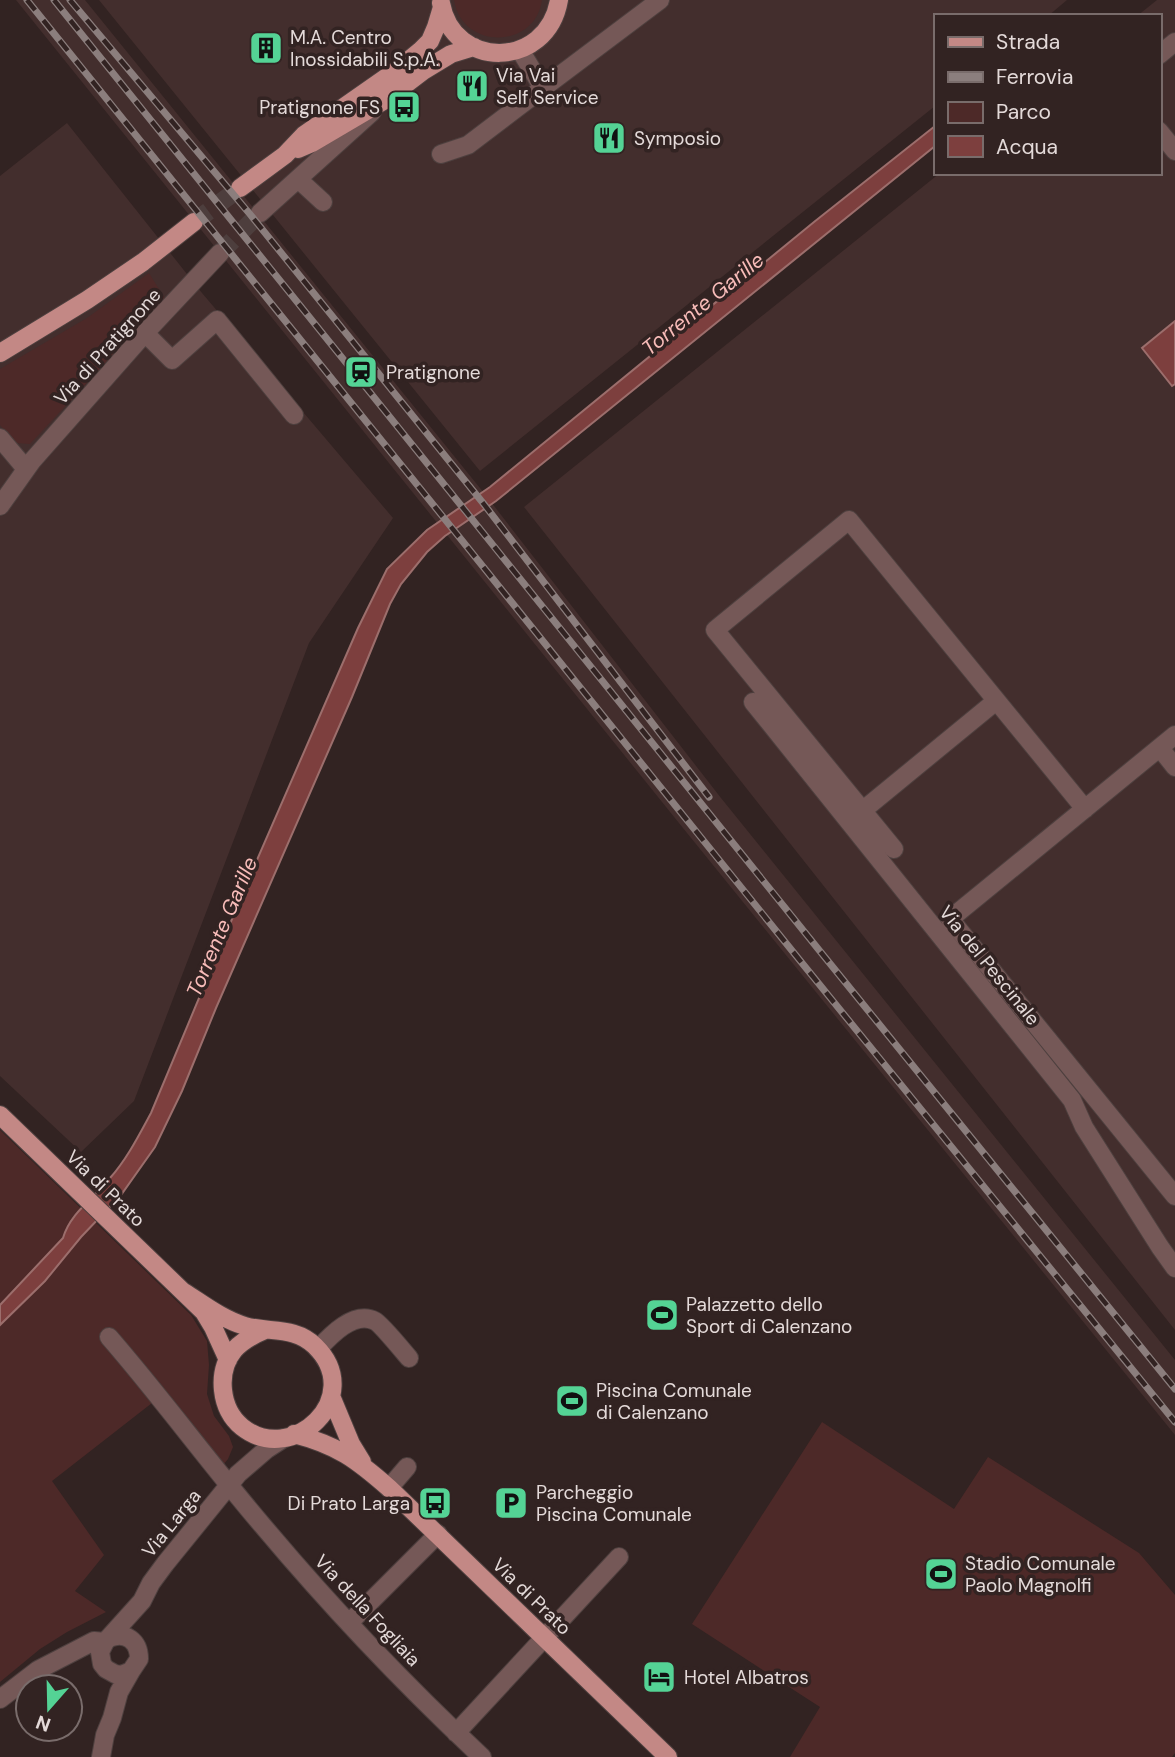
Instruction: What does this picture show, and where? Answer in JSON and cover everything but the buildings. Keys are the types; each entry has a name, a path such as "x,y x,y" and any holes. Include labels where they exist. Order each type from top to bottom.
{"main road":[{"path":"442,4 448,23 459,37 474,47 505,53 520,50 549,29 557,13 559,0"},
{"path":"240,188 285,155 303,135 420,52 430,41 442,4"},
{"path":"285,155 312,143 386,100 423,71 452,54 474,47"},
{"path":"0,353 87,300 143,262 194,222"},
{"name":"Via di Prato","path":"0,1115 204,1312 228,1360"},
{"name":"Via di Prato","path":"184,1292 232,1321 265,1330 295,1334 312,1343 325,1359 330,1371 331,1396 351,1444 366,1468"},
{"path":"244,1429 237,1423 224,1401 223,1374 235,1349 249,1337 265,1330"},
{"path":"289,1436 305,1431 321,1418 331,1396"},
{"name":"Via di Prato","path":"244,1429 261,1437 289,1436 332,1446 366,1468 438,1534 667,1757"}],"street":[{"path":"441,154 468,145 660,0"},
{"path":"1161,53 1175,42"},
{"path":"520,50 543,88"},
{"path":"261,213 386,100"},
{"path":"298,179 323,202"},
{"name":"Via di Pratignone","path":"0,506 26,469 145,333 220,253"},
{"path":"145,333 172,360 217,320 295,415"},
{"path":"0,438 26,469"},
{"path":"894,849 715,629 849,520 1085,809"},
{"path":"862,811 996,701"},
{"name":"Via del Pescinale","path":"753,702 1072,1100 1084,1127 1175,1268"},
{"path":"1175,735 950,919 1175,1196"},
{"path":"1160,748 1175,767"},
{"path":"318,1349 339,1327 361,1318 374,1321 409,1357"},
{"name":"Via della Fogliaia","path":"109,1336 233,1479 264,1528 349,1623 482,1757"},
{"name":"Via Larga","path":"101,1757 118,1692 139,1659 137,1626 142,1601 151,1583 244,1462 248,1438 244,1429"},
{"name":"Via Larga","path":"233,1479 267,1449 289,1436"},
{"path":"389,1488 407,1467"},
{"path":"349,1623 438,1534"},
{"path":"456,1733 619,1557"},
{"name":"Via Larga","path":"105,1735 104,1717 109,1674 100,1652 118,1626 142,1601"},
{"path":"0,1699 38,1670 94,1641 107,1640 116,1635 128,1637 137,1646"},
{"path":"51,1664 89,1660 115,1674 131,1671"}],"shaded area":[{"path":"16,0 85,0 484,493 721,798 1175,1360 1175,1435 687,833"},
{"path":"99,0 1067,0 1050,14 934,14 934,107 480,471"},
{"path":"1157,0 1175,0 1175,1330 524,507 938,175 1161,175 1161,14 1140,14"},
{"path":"67,123 202,293 393,518 309,643 134,1101 81,1152 0,1076 0,176"}],"green space":[{"path":"454,0 542,0 537,16 526,28 513,35 498,38 470,28 460,16"},
{"path":"149,273 165,299 30,444 16,443 0,425 0,369 87,318"},
{"path":"0,1130 191,1315 207,1341 207,1394 214,1416 229,1436 233,1447 228,1459 214,1476 152,1403 52,1481 104,1555 75,1591 106,1612 40,1649 0,1682"},
{"name":"Stadio Comunale Paolo Magnolfi","path":"822,1422 954,1509 988,1457 1139,1553 1175,1595 1175,1753 1172,1757 790,1757 820,1707 692,1624"}],"water":[{"path":"934,127 934,147 496,501 445,536 427,552 401,584 390,604 182,1091 155,1147 121,1195 81,1237 45,1281 0,1325 0,1305 63,1238 77,1213 116,1171 151,1113 250,876 358,628 387,569 427,530 490,487"},
{"path":"1175,321 1175,384 1172,386 1142,348"}],"tunnel":[{"path":"194,222 240,188"},
{"path":"220,253 260,213"}],"railway":[{"path":"27,0 1175,1422"},
{"path":"54,0 1175,1389"},
{"path":"70,0 249,213 483,503 709,797"}],"place":[{"name":"M.A. Centro Inossidabili S.p.A.","path":"266,48"},
{"name":"Via Vai Self Service","path":"472,86"},
{"name":"Pratignone FS","path":"404,107"},
{"name":"Symposio","path":"609,138"},
{"name":"Pratignone","path":"361,372"},
{"name":"Palazzetto dello Sport di Calenzano","path":"662,1315"},
{"name":"Piscina Comunale di Calenzano","path":"572,1401"},
{"name":"Di Prato Larga","path":"435,1503"},
{"name":"Parcheggio Piscina Comunale","path":"511,1503"},
{"name":"Stadio Comunale Paolo Magnolfi","path":"941,1574"},
{"name":"Hotel Albatros","path":"659,1677"}],"water label":[{"name":"Torrente Garille","path":"703,304"},
{"name":"Torrente Garille","path":"222,927"}]}
